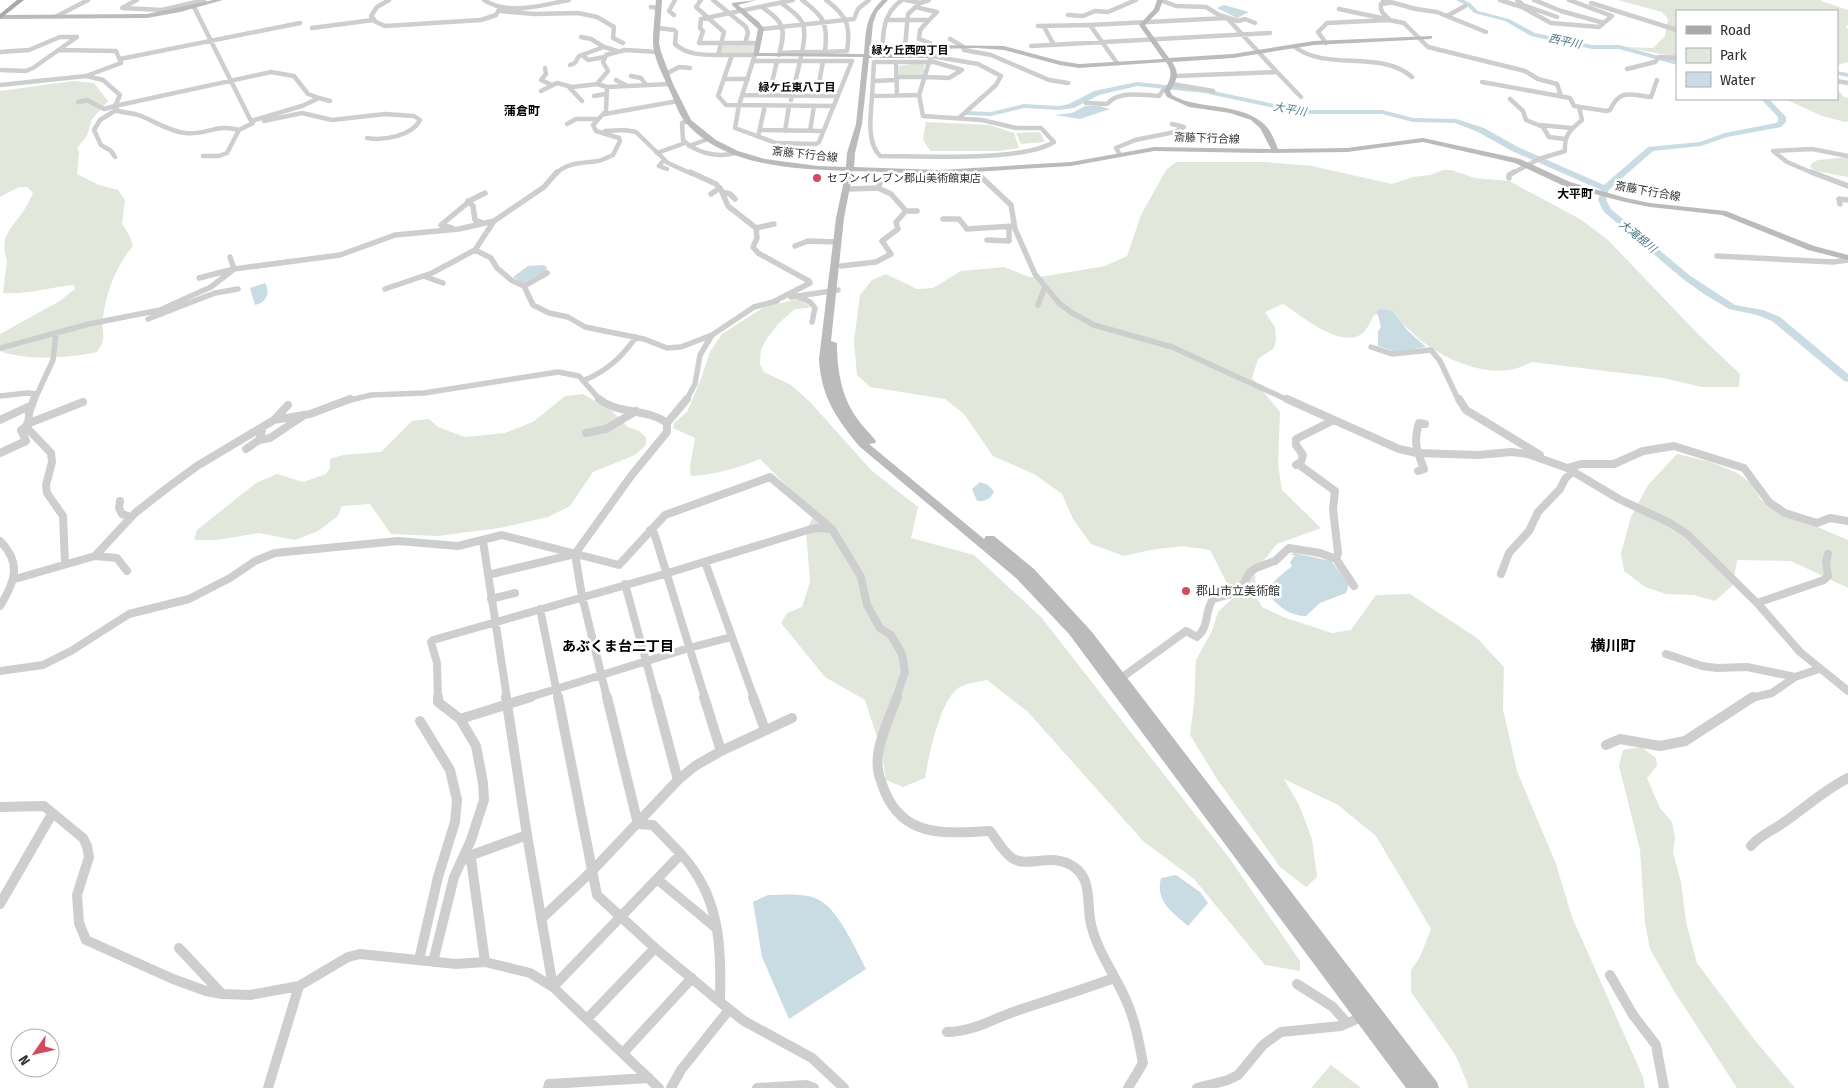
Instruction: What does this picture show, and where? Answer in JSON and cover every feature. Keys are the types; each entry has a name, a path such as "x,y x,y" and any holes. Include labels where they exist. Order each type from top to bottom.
{"main road":[{"path":"0,17 21,0"}],"street":[{"path":"57,16 88,0"},
{"path":"137,0 122,8 162,10 204,0"},
{"path":"0,17 130,17 164,14 220,0"},
{"path":"373,20 371,16 373,11 389,0"},
{"path":"484,0 500,10 537,14 567,12 600,17 614,27 613,38 624,41 624,50"},
{"path":"312,28 373,20 385,26 427,22 472,21 490,18 500,10 569,0"},
{"path":"657,7 672,14 669,11 675,0"},
{"path":"701,0 696,6 724,30 718,55"},
{"path":"713,0 747,29 745,43"},
{"path":"754,0 734,4 762,29 854,19 861,6 869,0"},
{"path":"694,54 704,31 700,28 701,19 793,0"},
{"path":"802,0 820,14 826,22 828,32 825,52"},
{"path":"801,56 847,51 850,29 847,20 839,10 826,0"},
{"path":"853,0 861,6"},
{"path":"835,290 842,266 851,153 859,124 864,18 868,9 878,0"},
{"path":"863,56 874,11 885,0"},
{"path":"882,56 886,20 890,9 902,0"},
{"path":"906,0 920,4"},
{"path":"905,46 908,14 915,7 929,0"},
{"path":"1068,16 1083,16 1095,11 1108,12 1136,0"},
{"path":"1143,22 1155,14 1160,0 1176,6 1204,6"},
{"path":"1170,0 1178,4 1204,6 1227,18 1238,21 1245,19 1255,23"},
{"path":"1384,0 1447,16 1486,32"},
{"path":"1500,0 1522,7 1550,23 1599,27 1610,18 1611,15 1569,0"},
{"path":"1517,0 1557,17"},
{"path":"1534,0 1561,11 1604,23"},
{"path":"1577,0 1620,11 1676,30"},
{"path":"781,2 800,17 805,24 806,31 785,131"},
{"path":"1389,20 1381,11 1381,4 1399,4"},
{"path":"1447,16 1465,6"},
{"path":"194,7 252,122"},
{"name":"斎藤下行合線","path":"657,7 658,52 666,74 688,121 708,140 736,153 849,179 886,171 973,170 1071,164 1161,148 1276,151 1359,149 1420,140 1530,165 1562,182 1622,199 1650,205 1723,214 1811,248 1848,259"},
{"path":"762,7 777,18 784,27 785,32 769,95"},
{"path":"873,80 926,77 950,78 962,70 930,59 874,62 870,124 875,151 880,156 1010,154 1048,146 1054,142 1046,131 1040,128 1016,128 994,122 923,116 919,95 926,77 930,59 931,43 919,39 920,30 937,12 915,7"},
{"path":"1339,9 1405,24 1432,48 1514,67 1538,79 1557,84 1561,96"},
{"path":"1083,16 1117,63"},
{"path":"1038,26 1227,18 1301,97"},
{"path":"886,20 929,20"},
{"path":"1326,42 1318,32 1327,23 1389,20"},
{"path":"1143,22 1142,27 1174,69 1175,76 1170,87 1169,96 1180,103 1232,112 1255,121 1266,132 1276,151"},
{"path":"120,60 300,23"},
{"path":"658,28 669,27 674,29 676,46 694,54 732,55 754,58 779,56 882,56 930,59 975,63 1001,76 996,85 959,118"},
{"path":"1044,27 1054,45"},
{"path":"762,29 734,127 776,143 816,144 819,142 852,62 823,62 801,56"},
{"path":"1031,46 1270,33"},
{"path":"0,52 30,49 58,37 77,37 30,70 0,70"},
{"path":"581,37 617,51 658,52"},
{"path":"883,47 1005,48 1070,66 1233,56 1326,42 1420,39 1430,37"},
{"path":"950,39 964,50 991,55 1049,80 1068,83"},
{"path":"699,42 758,43"},
{"path":"570,65 575,63 582,55 604,47"},
{"path":"1295,47 1306,54 1326,58 1372,61 1384,64 1408,72 1412,78"},
{"path":"0,86 86,76 121,63 118,51 114,50 59,50"},
{"path":"587,65 605,59 617,51"},
{"path":"582,55 588,60 605,59"},
{"path":"732,55 718,96 726,105 834,106"},
{"path":"1628,69 1655,62 1660,57 1676,58"},
{"path":"598,84 608,71 605,59"},
{"path":"817,95 823,62"},
{"path":"896,62 897,95"},
{"path":"545,68 546,74 541,80 552,85"},
{"path":"666,74 679,68 690,68"},
{"path":"78,102 89,100 104,109 116,108 271,72 292,75 308,94 330,101"},
{"path":"1175,76 1277,72"},
{"path":"86,76 103,80 120,95 116,108 96,124 94,130 101,145 111,151 115,157"},
{"path":"632,76 641,78 646,85"},
{"path":"724,79 748,79"},
{"path":"616,80 627,86"},
{"path":"1482,82 1570,98 1572,105 1579,108 1606,111 1610,110 1615,99 1624,94 1651,97 1657,80"},
{"path":"541,91 558,83 568,86 598,84 598,86 607,87 670,84"},
{"path":"568,86 582,101"},
{"path":"604,114 607,87"},
{"path":"1086,103 1107,104 1112,98 1123,95 1159,96 1164,89 1170,87 1213,90"},
{"path":"743,95 838,96"},
{"path":"872,96 919,95"},
{"path":"594,96 605,97"},
{"path":"601,107 605,97"},
{"path":"203,156 219,156 227,153 239,130 252,122 302,106 319,98"},
{"path":"1510,99 1524,113 1526,120 1540,125 1572,128"},
{"path":"567,124 576,119 596,119 604,114 678,102"},
{"path":"627,105 637,109"},
{"path":"758,136 765,105"},
{"path":"810,131 814,106"},
{"path":"116,108 141,116 159,126 186,133 197,133 226,126 239,130"},
{"path":"1509,178 1509,175 1539,159 1565,151 1565,139 1572,128 1582,120 1579,108"},
{"path":"252,122 302,113 332,120 386,114 414,116 420,120 415,127 397,134 381,139 367,138"},
{"path":"385,289 426,277 454,265 475,250 494,221 544,187 559,170 583,161 598,161 612,156 620,140 617,136 593,128 596,119"},
{"path":"688,121 681,126 682,138 687,145 707,153 728,155 736,153"},
{"path":"1120,155 1116,148 1135,140 1175,132 1184,127 1172,124"},
{"path":"1540,125 1544,128 1548,137 1565,139"},
{"path":"760,130 823,131"},
{"path":"601,132 634,131 664,160 675,167 711,180 721,190 735,198"},
{"path":"657,153 708,140"},
{"path":"607,150 612,156"},
{"path":"1848,156 1812,150 1773,151 1779,157 1797,166 1848,186"},
{"path":"664,160 659,166 667,169"},
{"path":"973,170 1011,205 1012,226 1009,240 987,240"},
{"path":"878,188 886,171"},
{"path":"849,179 891,194 905,211"},
{"path":"849,179 843,198 837,242 832,345 833,374 837,390 850,416 880,450 1030,572 1066,609 1117,681 1367,1015 1416,1088"},
{"path":"711,194 713,191 721,190"},
{"path":"721,190 728,206 756,228 774,224"},
{"path":"457,229 441,225 455,216 468,201 485,193"},
{"path":"1840,204 1839,199 1848,200"},
{"path":"468,201 473,206 476,220 483,223"},
{"path":"842,266 876,262 890,256 890,252 882,242 898,229 896,222 905,211"},
{"path":"905,211 917,211"},
{"path":"734,220 735,213"},
{"path":"943,219 959,219 967,229 1012,226"},
{"path":"199,278 234,270 340,255 395,235 457,229 494,221"},
{"path":"1012,226 1029,262 1045,287 1072,313 1094,324 1172,347 1386,444 1415,452 1478,455 1511,452 1528,454 1553,462"},
{"path":"475,250 491,258 497,268 511,280 524,286 533,305 540,309 568,317 594,330 636,338 672,349 712,335 746,312 773,302 810,284 807,279 758,253 753,247 757,238 756,228"},
{"path":"796,246 808,242 837,242"},
{"path":"1716,256 1833,262 1848,259"},
{"path":"230,257 234,270"},
{"path":"0,348 71,329 160,310 211,287 234,270"},
{"path":"524,286 547,273"},
{"path":"426,277 443,283"},
{"path":"1038,305 1045,287"},
{"path":"71,329 159,316 220,291 238,289"},
{"path":"773,302 835,290"},
{"path":"798,296 810,302 815,308 812,322"},
{"path":"27,425 32,405 53,359 56,333"},
{"path":"488,575 575,554 667,432 668,423 690,396 695,384 700,355 712,335"},
{"path":"585,380 609,369 636,338"},
{"path":"1371,347 1392,354 1429,350 1434,352 1455,394 1466,410 1619,499 1682,530 1757,603 1787,638 1819,669 1848,691"},
{"path":"274,420 306,414 351,399 371,395 424,393 542,372 561,371 585,380 605,404 636,411 668,423"},
{"path":"0,396 27,393 37,394"},
{"path":"0,453 26,441 21,430 27,425 83,402"},
{"path":"0,420 32,405"},
{"path":"95,556 131,517 198,465 274,420 288,405"},
{"path":"586,433 612,425 636,411"},
{"path":"246,449 259,440 270,438 306,414"},
{"path":"1334,420 1296,438 1296,444 1303,455 1296,465 1335,491 1332,509 1338,553 1336,559"},
{"path":"1418,471 1424,469 1414,446 1419,423 1425,424"},
{"path":"27,425 51,453 52,462 46,485 47,493 63,516 66,563"},
{"path":"259,440 258,436 263,427"},
{"path":"1501,574 1509,553 1529,531 1538,512 1560,489 1570,470 1582,464 1614,464 1643,451 1656,448 1674,446 1688,449 1744,468 1769,502 1785,513 1817,523 1830,518 1848,521"},
{"path":"198,465 209,469"},
{"path":"0,671 43,665 71,651 129,614 189,599 230,578 255,561 275,553 398,541 458,546 483,542 502,535 619,565 662,517 672,511 770,477 832,530 861,577 867,605 880,628 891,635 902,654 905,672 878,753 877,772 892,808 908,823 934,832 990,830 1006,852 1018,861 1046,859 1070,864 1078,870 1088,885 1089,914 1094,936 1129,1006 1143,1063 1128,1088"},
{"path":"120,500 119,508 122,514 131,517"},
{"path":"485,962 466,860 484,800 483,783 476,746 460,719 438,702 437,663 431,642 808,530 817,528 832,530"},
{"path":"650,530 654,533 667,572 721,751"},
{"path":"0,541 9,552 14,565 15,579"},
{"path":"483,542 527,835 553,987"},
{"path":"1117,681 1186,631 1197,637 1203,633 1207,628 1207,608 1213,599 1235,593 1244,583 1249,572 1275,561 1289,548 1320,553 1336,559 1354,586"},
{"path":"575,554 582,596 638,824"},
{"path":"1757,603 1781,593 1792,592 1824,580 1828,576 1826,562 1828,554"},
{"path":"0,606 4,595 15,579 66,563 95,556 117,558 128,570"},
{"path":"705,562 765,730"},
{"path":"625,584 678,780"},
{"path":"491,599 515,593"},
{"path":"540,609 598,895 620,917 720,1002 728,1011 812,1059 828,1070 844,1088"},
{"path":"460,719 731,636"},
{"path":"1666,654 1702,666 1717,668 1747,667 1795,677"},
{"path":"1606,745 1620,740 1660,746 1685,741 1753,697 1772,693 1795,677 1819,669"},
{"path":"541,919 592,871 678,780 695,766 721,751 792,718"},
{"path":"419,960 438,877 455,825 457,808 456,790 449,767 420,721"},
{"path":"1751,846 1756,839 1784,822 1831,785 1848,778"},
{"path":"0,807 44,806 82,838 88,846 89,857 77,895 79,923 86,940 173,979 206,991 222,994 250,995 299,986 348,957 360,954 456,964 485,962 530,973 553,987 659,1088"},
{"path":"0,904 52,814"},
{"path":"638,824 653,825 694,866 702,882 720,945 720,1002"},
{"path":"432,962 454,877 466,860 472,855 527,835"},
{"path":"553,987 681,854"},
{"path":"657,879 716,928"},
{"path":"179,948 222,994"},
{"path":"587,1019 655,948"},
{"path":"1610,975 1633,1015 1656,1045 1664,1088"},
{"path":"623,1053 692,978"},
{"path":"947,1032 963,1032 1016,1011 1063,997 1114,978"},
{"path":"1297,984 1333,1007 1347,1023"},
{"path":"268,1088 299,986"},
{"path":"671,1088 681,1070 728,1011"},
{"path":"1197,1088 1228,1080 1238,1074 1263,1045 1281,1032 1341,1026 1367,1015"},
{"path":"1367,1015 1431,1088"},
{"path":"548,1088 550,1084 649,1078"},
{"path":"757,1088 806,1085 814,1088"}],"green space":[{"path":"1618,0 1822,0 1848,10 1848,25 1846,27 1848,29 1848,62 1838,65 1838,10 1676,10 1676,57 1624,47 1653,48 1665,36 1668,19 1662,12"},
{"path":"723,43 756,44 753,54 720,54"},
{"path":"913,62 925,63 923,76 899,76 899,66 912,64"},
{"path":"73,81 94,83 108,101 92,119 87,136 77,148 79,152 77,174 99,185 118,190 125,200 122,223 133,246 122,262 109,289 103,318 103,339 97,352 48,358 11,354 0,351 0,334 58,302 75,289 74,285 21,293 3,293 7,261 4,247 6,237 33,193 27,187 19,187 0,197 0,91"},
{"path":"1838,90 1844,97 1848,98 1848,121 1845,122 1822,116 1787,100 1838,100"},
{"path":"926,122 989,125 1014,133 1019,148 998,151 930,151 923,139"},
{"path":"1040,132 1045,142 1021,144 1016,133"},
{"path":"1848,157 1848,177 1816,171 1810,167 1812,163 1818,160"},
{"path":"1176,162 1265,162 1312,166 1392,184 1443,170 1451,170 1475,178 1509,181 1580,219 1607,239 1699,335 1740,374 1739,387 1702,387 1663,378 1532,362 1514,369 1490,370 1466,365 1443,355 1389,316 1374,315 1364,332 1355,337 1345,338 1322,330 1283,304 1265,312 1275,327 1276,340 1274,348 1258,359 1252,378 1280,412 1278,464 1282,490 1321,528 1277,544 1255,571 1256,596 1262,607 1283,617 1332,633 1351,630 1376,595 1410,594 1477,638 1504,667 1503,709 1517,771 1556,864 1572,917 1643,1077 1645,1088 1469,1088 1456,1056 1411,992 1411,970 1420,957 1431,929 1376,836 1338,805 1284,779 1299,805 1312,839 1317,877 1306,887 1280,867 1217,779 1190,735 1196,660 1212,631 1218,612 1234,597 1210,550 1182,546 1124,556 1091,544 1073,519 1062,494 1034,474 993,456 964,414 945,399 870,387 857,375 854,341 860,295 872,280 886,274 917,289 933,288 961,271 1004,267 1029,277 1040,277 1105,266 1127,256 1141,215 1166,170"},
{"path":"798,299 810,306 808,308 795,309 779,323 768,337 761,349 760,364 764,372 791,385 811,403 871,470 918,507 911,538 974,555 1041,617 1230,859 1300,961 1300,971 1265,965 1194,879 1143,841 1028,712 987,680 960,687 953,693 936,728 925,778 903,787 886,780 881,749 865,700 825,677 781,623 787,613 802,607 810,582 806,531 813,517 798,497 760,459 726,470 691,476 690,471 695,438 673,428 674,423 687,412 710,352 722,334 764,307"},
{"path":"583,394 612,411 628,427 639,431 646,437 646,445 635,455 593,472 570,506 548,517 500,528 438,536 391,534 370,504 342,506 338,516 318,531 295,540 259,533 217,540 194,540 197,530 256,483 277,474 303,482 326,474 330,468 330,459 343,455 381,452 412,421 429,419 438,427 465,437 505,433 533,422 565,396"},
{"path":"1677,454 1711,462 1737,473 1751,483 1761,500 1778,510 1848,540 1848,588 1791,561 1737,560 1733,585 1715,601 1694,595 1666,594 1645,587 1624,571 1621,553 1631,517 1648,485"},
{"path":"1641,747 1656,758 1657,766 1647,778 1660,808 1672,822 1675,838 1673,853 1681,882 1686,922 1697,963 1753,1038 1795,1088 1737,1088 1674,991 1650,949 1645,923 1640,850 1619,766 1623,750"},
{"path":"1331,1065 1361,1088 1311,1088"}],"water":[{"path":"1224,5 1249,12 1237,18 1217,8"},
{"path":"1085,106 1099,106 1110,109 1080,119 1055,115 1072,113"},
{"path":"543,265 547,267 546,271 523,283 513,277 528,266"},
{"path":"265,283 268,290 265,300 255,305 250,288"},
{"path":"1379,309 1392,311 1407,330 1426,347 1395,352 1378,346 1378,331 1381,327 1377,311"},
{"path":"980,482 988,485 994,491 988,499 977,501 972,489"},
{"path":"1294,553 1331,561 1349,584 1346,593 1320,603 1306,616 1290,613 1281,607 1269,595 1270,590 1277,579 1292,566 1290,562 1295,555 1290,555"},
{"path":"1176,875 1200,892 1208,903 1188,926 1166,905 1160,893 1161,878"},
{"path":"768,895 802,895 821,901 835,914 841,923 866,969 789,1019 762,957 753,902"}],"waterway":[{"name":"西平川","path":"1459,0 1468,4 1476,12 1507,20 1533,35 1592,47 1619,47 1676,63"},
{"name":"大滝根川","path":"1838,73 1848,75"},
{"name":"大平川","path":"966,113 991,114 1024,106 1059,108 1071,106 1097,93 1137,84 1204,91 1303,112 1382,112 1413,120 1456,121 1481,130 1515,149 1586,182 1606,189"},
{"name":"大滝根川","path":"1606,189 1651,149 1701,144 1725,135 1778,125 1782,122 1782,117 1766,100"},
{"name":"大滝根川","path":"1606,189 1602,200 1607,210 1686,277 1732,307 1760,312 1776,319 1848,379"}],"place":[{"name":"セブンイレブン郡山美術館東店","path":"817,178"},
{"name":"郡山市立美術館","path":"1186,591"}],"district":[{"name":"緑ケ丘西四丁目","path":"910,50"},
{"name":"緑ケ丘東八丁目","path":"797,87"},
{"name":"蒲倉町","path":"522,111"},
{"name":"大平町","path":"1575,194"},
{"name":"あぶくま台二丁目","path":"618,646"},
{"name":"横川町","path":"1613,646"}]}
